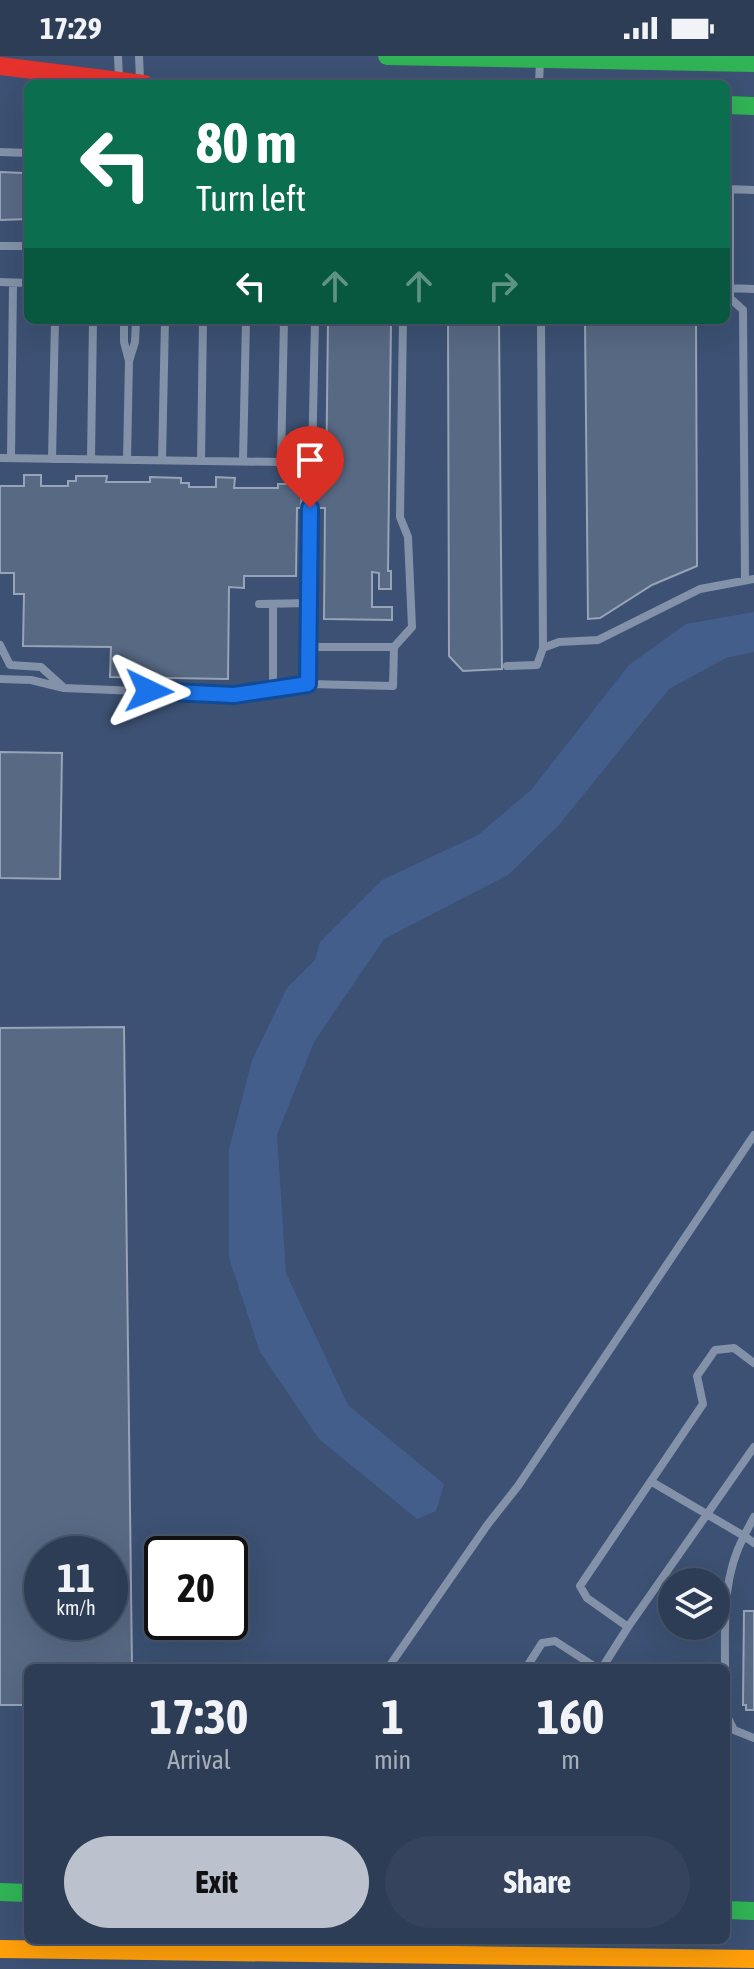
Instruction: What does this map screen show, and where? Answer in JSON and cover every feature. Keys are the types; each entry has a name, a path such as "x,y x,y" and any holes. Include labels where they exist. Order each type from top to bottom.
{"main road":[{"path":"387,56 754,63"},
{"path":"0,66 105,80"},
{"path":"730,105 754,106"},
{"path":"0,1892 24,1893"},
{"path":"730,1910 754,1911"},
{"path":"0,1949 754,1959"}],"lane":[{"path":"118,56 120,80"},
{"path":"139,56 141,80"},
{"path":"539,80 540,61"},
{"path":"0,152 24,153"},
{"path":"730,190 754,190"},
{"path":"0,246 24,246"},
{"path":"0,282 24,283"},
{"path":"11,458 13,283"},
{"path":"730,288 754,289"},
{"path":"543,648 559,642 598,640 700,589 750,579 743,310 730,298"},
{"path":"52,459 55,324"},
{"path":"91,459 93,324"},
{"path":"124,324 124,342 129,361 127,460"},
{"path":"129,361 135,342 136,324"},
{"path":"162,460 165,324"},
{"path":"201,461 203,324"},
{"path":"243,461 246,324"},
{"path":"281,462 284,324"},
{"path":"310,488 315,324"},
{"path":"0,679 31,680 64,688 234,695 308,684 393,686 394,647 412,627 408,537 400,517 403,324"},
{"path":"507,666 537,665 543,648 541,324"},
{"path":"0,458 312,464"},
{"path":"308,684 310,508"},
{"path":"259,604 310,603"},
{"path":"273,604 273,688"},
{"path":"0,645 10,665 41,667 64,688"},
{"path":"309,647 394,647"},
{"path":"391,1664 518,1486 754,1135"},
{"path":"628,1627 587,1598 580,1586 703,1404 697,1376 715,1350 734,1348 754,1363"},
{"path":"603,1664 754,1447"},
{"path":"652,1482 754,1543"},
{"path":"725,1664 726,1588 732,1559 754,1517"},
{"path":"529,1664 542,1643 555,1641 593,1664"},
{"path":"730,1722 734,1730 754,1738"}],"water":[{"path":"754,612 754,652 726,658 669,689 559,825 508,875 384,939 314,1042 277,1135 286,1273 348,1405 444,1484 436,1511 417,1519 319,1439 260,1352 229,1258 229,1149 252,1060 287,988 315,960 320,942 382,880 478,835 531,790 629,665 686,624"}],"building":[{"path":"0,172 23,173 24,219 0,220"},
{"path":"328,324 391,324 388,571 391,571 391,589 379,589 379,573 372,572 372,607 392,607 392,620 324,619 325,508 301,508 302,488 326,488"},
{"path":"448,324 499,324 502,669 463,671 449,656"},
{"path":"585,324 696,324 697,566 652,585 600,618 588,619"},
{"path":"24,475 41,475 41,486 68,486 68,481 76,481 76,476 107,476 106,482 150,482 150,477 181,478 181,483 189,483 189,487 216,487 216,477 235,478 234,488 278,488 278,484 302,484 301,508 297,508 296,576 244,576 244,588 229,587 228,679 110,677 111,647 23,646 24,594 14,594 14,573 0,573 0,486 24,486"},
{"path":"0,752 62,753 60,879 0,878"},
{"path":"124,1027 132,1664 24,1664 24,1705 0,1705 0,1028"},
{"path":"744,1611 754,1611 754,1710 746,1710 746,1705 743,1705"}],"traffic: fast":[{"path":"387,56 754,63"},
{"path":"730,105 754,106"},
{"path":"0,1892 24,1893"},
{"path":"730,1910 754,1911"}],"traffic: slow":[{"path":"0,1949 754,1959"}],"traffic: jam":[{"path":"0,66 112,80"}],"route":[{"path":"149,691 234,695 308,684 310,508"}]}
